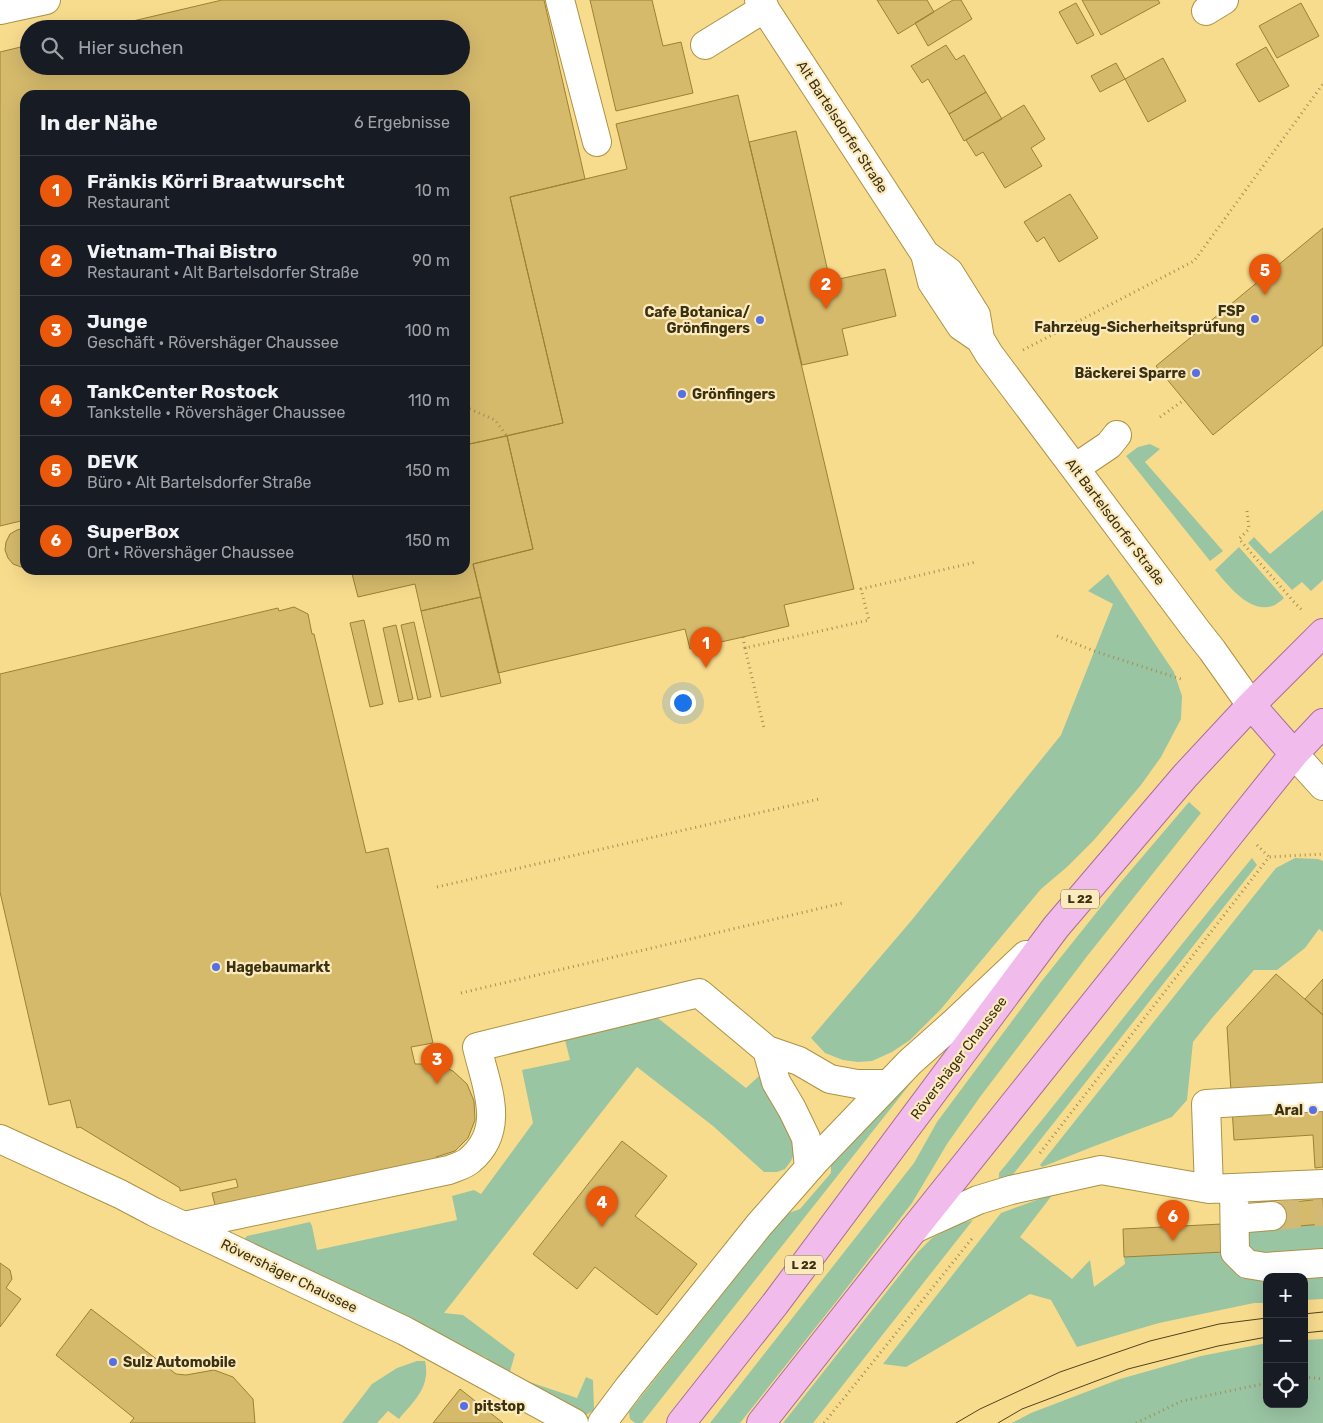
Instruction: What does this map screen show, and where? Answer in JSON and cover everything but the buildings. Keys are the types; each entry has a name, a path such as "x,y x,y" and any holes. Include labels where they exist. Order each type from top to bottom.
{"main road":[{"name":"Rövershäger Chaussee","path":"681,1423 775,1304 1056,927 1185,776 1251,705 1323,633"},
{"path":"1251,705 1294,754"},
{"path":"761,1423 914,1228 1294,754 1323,723"}],"street":[{"path":"0,10 46,0"},
{"path":"560,0 597,142"},
{"path":"705,45 762,4"},
{"name":"Alt Bartelsdorfer Straße","path":"762,4 925,254 949,272 954,279 976,315 980,339 998,366 1212,650 1251,705"},
{"path":"1075,468 1109,445 1117,435"},
{"path":"1294,754 1323,786"},
{"path":"602,1423 752,1232 809,1168 910,1062 1056,927"},
{"path":"184,1226 449,1170 469,1161 484,1146 491,1127 492,1109 477,1047 699,993 767,1050 799,1061 830,1079 857,1084 888,1084"},
{"path":"767,1050 776,1082 806,1138 809,1168"},
{"path":"1323,1097 1206,1104 1222,1188 1235,1219 1235,1252 1246,1264 1265,1267 1323,1263"},
{"name":"Rövershäger Chaussee","path":"0,1139 120,1194 405,1331 574,1423"},
{"path":"914,1228 978,1200 1011,1190 1101,1170 1222,1188 1323,1184"},
{"path":"1235,1219 1272,1216"}],"path":[{"path":"998,366 1023,350 1194,261 1323,84"},
{"path":"1160,417 1184,400"},
{"path":"470,409 495,420 507,436"},
{"path":"1247,511 1249,529 1239,539 1294,602"},
{"path":"745,648 869,620 861,589 976,562"},
{"path":"1057,636 1094,651 1184,680"},
{"path":"743,637 764,728"},
{"path":"437,887 819,798"},
{"path":"1011,1190 1269,857 1323,854"},
{"path":"461,992 843,903"},
{"path":"824,1423 980,1229"},
{"path":"1308,1377 1323,1379"},
{"path":"1136,1423 1182,1401 1263,1384"}],"green space":[{"path":"1150,444 1160,449 1145,462 1223,551 1210,561 1126,456 1138,447"},
{"path":"1323,510 1323,580 1311,591 1302,582 1292,590 1248,543 1254,537 1270,554"},
{"path":"1239,547 1284,598 1275,605 1266,607 1249,603 1233,591 1215,570"},
{"path":"1108,574 1174,672 1182,696 1181,719 1161,757 1141,785 1094,840 1041,889 941,1009 910,1040 892,1052 872,1061 843,1060 825,1053 811,1038 911,921 1061,735 1113,604 1088,591"},
{"path":"1189,802 1201,813 1088,955 980,1097 947,1144 912,1203 839,1298 740,1423 710,1423 914,1163 937,1122 1041,982 1120,883"},
{"path":"1252,858 1257,865 1011,1177 1002,1181 999,1178 999,1173"},
{"path":"1295,858 1323,861 1323,932 1319,929 1305,948 1277,970 1254,970 1212,1018 1193,1042 1187,1100 1172,1117 1042,1167 1040,1165 1276,868"},
{"path":"654,1015 746,1088 759,1076 788,1120 796,1149 785,1169 777,1172 764,1172 713,1126 637,1067 444,1313 463,1315 515,1354 509,1375 577,1398 586,1377 593,1380 594,1410 583,1417 488,1372 487,1358 409,1323 242,1242 247,1236 310,1222 317,1250 457,1220 452,1196 474,1190 481,1194 533,1123 522,1070 570,1060 564,1036"},
{"path":"914,1071 918,1074 642,1423 635,1423 630,1419 629,1412 786,1214 800,1209 831,1173 831,1160"},
{"path":"1053,1194 1020,1237 1072,1279 1090,1260 1094,1287 1125,1264 1124,1257 1224,1252 1323,1270 1323,1299 1308,1300 1308,1273 1263,1273 1263,1303 1254,1303 1159,1323 1077,1347 1051,1300 1030,1294 906,1367 883,1364 1001,1213"},
{"path":"973,1220 813,1423 783,1423 918,1252 932,1238 959,1224"},
{"path":"1323,1224 1323,1254 1254,1259 1246,1252 1246,1234 1253,1229"},
{"path":"1323,1339 1323,1423 1012,1423 1031,1413 1120,1379 1201,1356 1263,1344 1263,1408 1308,1408 1308,1340"},
{"path":"417,1361 425,1361 426,1378 420,1393 399,1419 388,1411 377,1423 342,1423 372,1384 397,1368"}],"tunnel":[{"path":"1272,1216 1323,1212"}],"tram line":[{"path":"1308,1314 1323,1312"},
{"path":"956,1423 980,1409 1060,1372 1150,1341 1219,1324 1263,1318"},
{"path":"1308,1333 1323,1331"},
{"path":"998,1423 1022,1409 1128,1369 1218,1346 1263,1338"}],"place":[{"name":"DEVK","path":"1265,295"},
{"name":"Vietnam-Thai Bistro","path":"826,309"},
{"name":"FSP Fahrzeug-Sicherheitsprüfung","path":"1255,319"},
{"name":"Cafe Botanica/ Grönfingers","path":"760,320"},
{"name":"Bäckerei Sparre","path":"1196,373"},
{"name":"Grönfingers","path":"682,394"},
{"name":"Fränkis Körri Braatwurscht","path":"706,668"},
{"name":"Hagebaumarkt","path":"216,967"},
{"name":"Junge","path":"437,1084"},
{"name":"Aral","path":"1313,1110"},
{"name":"TankCenter Rostock","path":"602,1227"},
{"name":"SuperBox","path":"1173,1241"},
{"name":"Sulz Automobile","path":"113,1362"},
{"name":"pitstop","path":"464,1406"}]}
